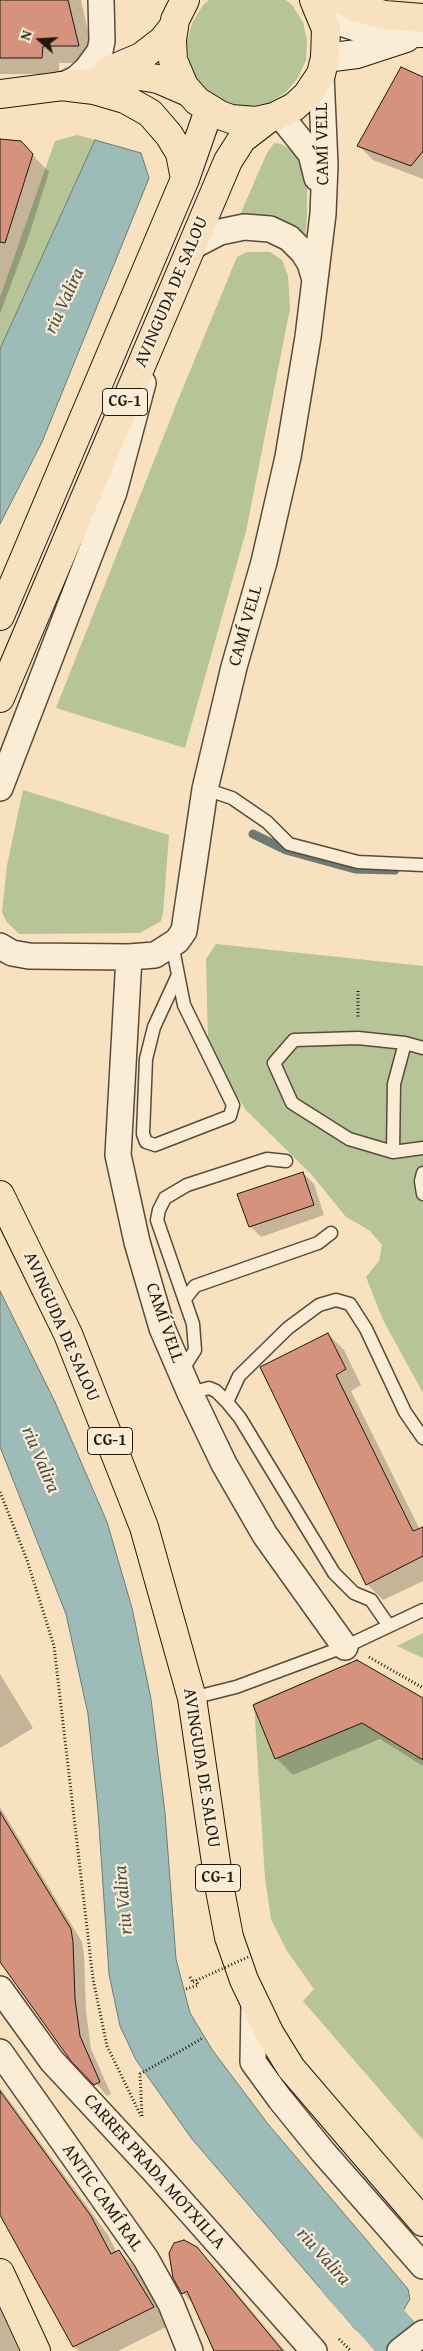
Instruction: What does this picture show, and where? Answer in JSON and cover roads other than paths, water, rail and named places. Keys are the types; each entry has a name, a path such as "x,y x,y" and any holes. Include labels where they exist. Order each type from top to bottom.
{"main road":[{"path":"342,0 357,8 423,28"},
{"path":"314,1 345,23 362,29 391,34 423,28"},
{"path":"314,1 326,29 323,66 423,28"},
{"path":"61,86 109,71 141,57 163,40 179,7"},
{"path":"179,7 174,60 182,88"},
{"name":"CG-1","path":"274,117 294,107 307,95 323,66"},
{"path":"0,94 140,76 182,88 209,110 231,119 256,121 274,117"},
{"path":"61,86 94,90 125,99 150,114 169,134 180,153 185,179"},
{"name":"CG-1","path":"185,179 209,110"},
{"name":"AVINGUDA DE SALOU","path":"0,698 228,160 242,139 274,117"},
{"name":"AVINGUDA DE SALOU","path":"0,616 185,179"},
{"name":"AVINGUDA DE SALOU","path":"0,1195 68,1334 144,1526 192,1698 229,1936 254,2004 291,2068 423,2222"},
{"path":"0,2274 36,2351"}],"street":[{"path":"61,86 76,79 87,69 100,51 102,41 100,0"},
{"name":"CAMÍ VELL","path":"177,941 184,931 188,912 190,876 204,789 234,667 264,562 288,457 316,283 323,214 323,66"},
{"name":"CAMÍ VELL","path":"274,117 311,154 323,214"},
{"name":"CAMÍ VELL","path":"191,247 204,238 220,232 244,227 270,229 289,238 303,252 310,263 316,283"},
{"path":"0,788 114,492 156,327"},
{"path":"0,946 12,953 30,956 129,957 155,955 177,941"},
{"name":"CAMÍ VELL","path":"129,957 118,1155 140,1252 162,1328 224,1464 265,1536 347,1646"},
{"name":"CARRER PRADA MOTXILLA","path":"0,1989 52,2061 155,2172 314,2351"},
{"path":"254,2004 253,2062 286,2107 423,2266"},
{"name":"ANTIC CAMÍ RAL","path":"0,2052 146,2259 171,2304 190,2351"},
{"path":"400,2351 423,2332"}],"lane":[{"path":"204,789 232,798 267,822 289,844 358,862 423,865"},
{"path":"177,941 174,954 184,1005 233,1105 230,1116 155,1145 146,1142 143,1134 146,1059 154,1027 178,975"},
{"path":"423,1048 405,1043 358,1038 294,1040 274,1063 292,1103 350,1139 393,1152 423,1148"},
{"path":"393,1152 394,1084 405,1043"},
{"path":"286,1162 267,1159 187,1185 165,1198 157,1220 193,1324 195,1350 186,1383 210,1388 227,1402 240,1418 334,1573 354,1593 371,1600 389,1626"},
{"path":"423,1173 420,1181 423,1194"},
{"path":"184,1299 195,1286 318,1243 330,1233"},
{"path":"227,1402 239,1376 288,1328 319,1305 336,1300 350,1304 366,1329 405,1412 423,1438"},
{"path":"192,1698 236,1687 347,1646 423,1610"}],"water":[{"path":"95,140 141,153 149,178 42,442 0,524 0,349"},
{"path":"0,1291 55,1402 107,1522 132,1608 151,1699 165,1813 176,1959 190,2013 213,2051 268,2124 408,2289 410,2299 395,2325 377,2332 365,2334 356,2330 192,2139 136,2060 120,2026 109,1974 98,1811 88,1714 66,1614 0,1447"}],"waterway":[{"path":"253,834 286,850 355,869 395,870"},
{"name":"riu Valira","path":"343,2279 408,2351"}]}
